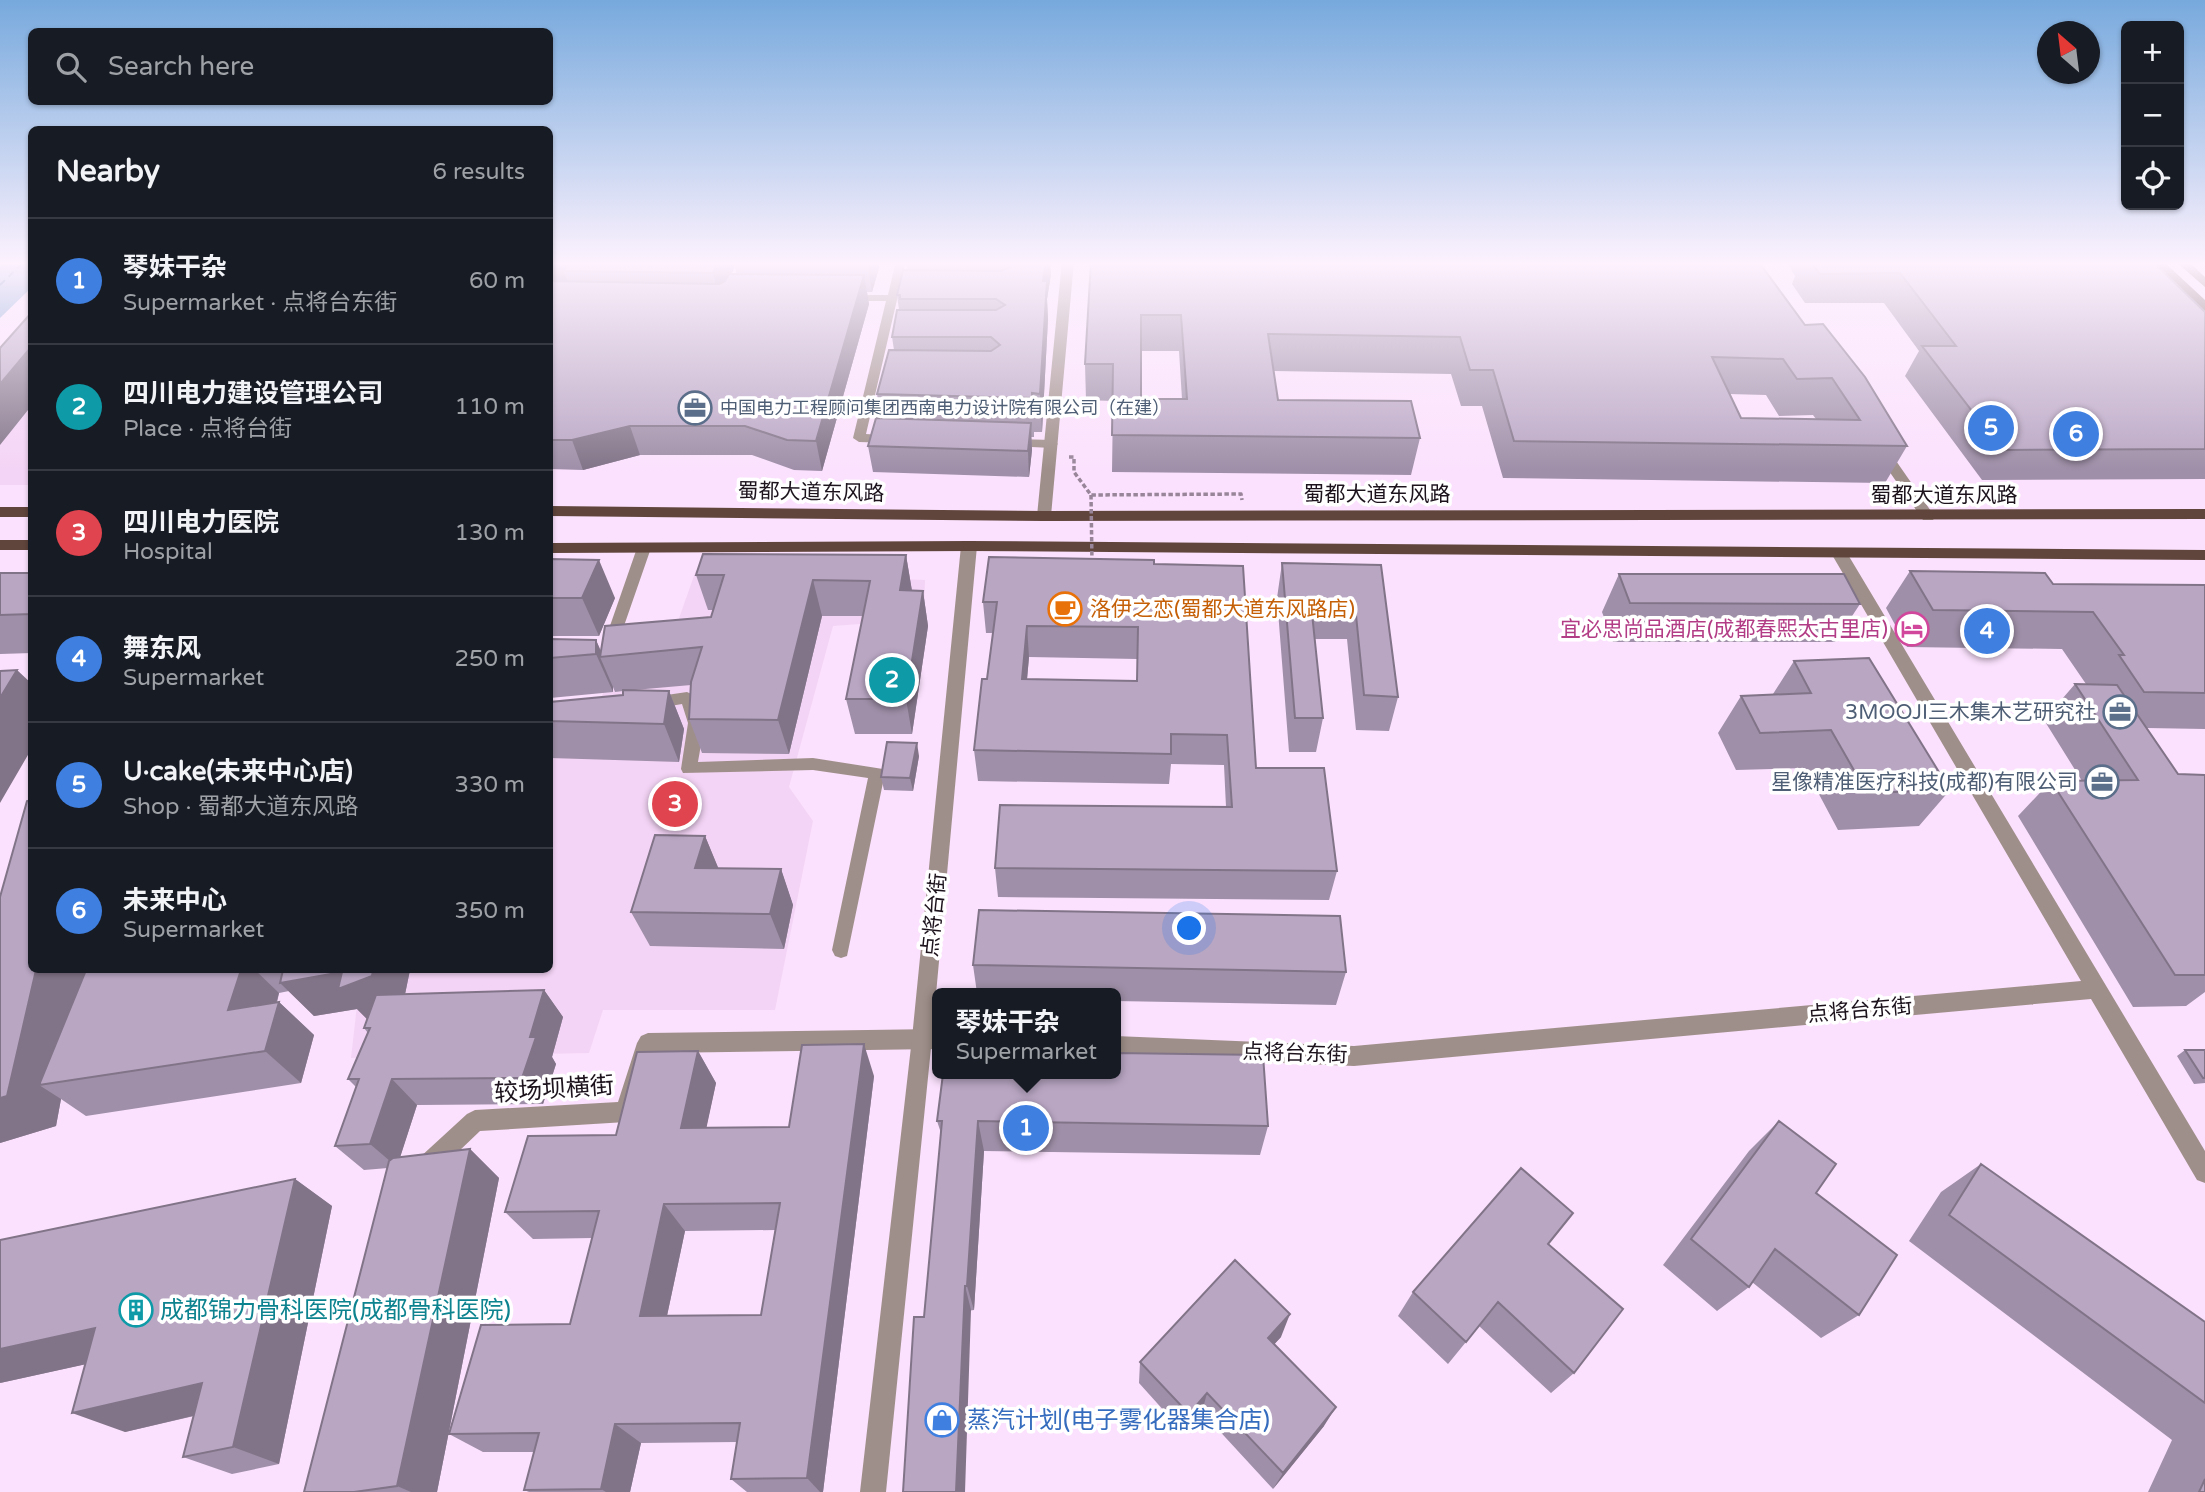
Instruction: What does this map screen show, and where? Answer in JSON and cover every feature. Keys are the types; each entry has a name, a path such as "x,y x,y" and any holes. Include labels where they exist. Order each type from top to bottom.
{"main road":[{"name":"蜀都大道东风路","path":"553,511 1044,516 2205,514"},
{"path":"0,512 28,512"},
{"path":"0,545 28,545"},
{"path":"553,548 969,546 2205,555"}],"street":[{"path":"1044,516 1062,331"},
{"path":"1873,439 1928,516"},
{"name":"点将台街","path":"934,988 969,546"},
{"path":"1839,553 2205,1172"},
{"name":"点将台东街","path":"1121,1046 1354,1056 2099,989"},
{"name":"点将台街","path":"873,1492 932,1014"},
{"name":"较场坝横街","path":"409,1183 475,1121 626,1112 649,1043 930,1039"}],"lane":[{"path":"890,331 873,381 859,438 900,439"},
{"path":"873,381 886,381"},
{"path":"997,442 1052,444"},
{"path":"596,653 607,653 644,548"},
{"path":"635,705 687,698 695,723 689,769 813,764 877,773 841,950"}],"path":[{"path":"1074,457 1074,472 1091,495 1092,563"},
{"path":"1091,495 1221,494"}],"shaded area":[{"path":"28,344 28,485 0,485 0,377"},
{"path":"696,570 925,580 924,619 833,626 789,787 813,821 775,1010 603,1010 589,1053 351,1058 361,973 553,973 553,727 601,699 615,654 671,641"}],"building":[{"path":"15,331 28,331 28,351 0,384 0,348"},
{"name":"中国电力工程顾问集团西南电力设计院有限公司（在建）","path":"553,331 848,331 816,441 787,440 745,426 630,426 572,440 553,440"},
{"path":"893,331 1044,331 1040,394 1032,393 1032,398 877,394 889,350 991,351 1000,345 991,337 892,337"},
{"path":"1087,331 1141,331 1141,399 1187,399 1182,331 1828,331 1865,377 1907,446 1514,441 1493,370 1470,370 1460,337 1268,334 1278,400 1411,401 1420,438 1112,435 1113,364 1085,364","holes":["1712,357 1783,359 1797,379 1832,378 1860,420 1741,418"]},
{"path":"1944,331 2205,331 2205,449 2002,450 1922,346 1956,346"},
{"path":"876,418 1031,423 1028,451 868,446"},
{"path":"703,554 906,555 900,590 923,591 906,699 846,699 870,581 813,580 778,720 689,719 691,682 702,647 600,657 605,626 711,617 724,575 696,575"},
{"path":"989,557 1154,560 1154,564 1243,566 1256,768 1324,768 1337,871 995,868 1000,805 1232,807 1227,735 1171,734 1171,754 974,750 982,679 987,679 997,602 983,602","holes":["1027,626 1138,627 1137,681 1022,679"]},
{"path":"553,559 599,560 582,598 553,598"},
{"path":"1282,563 1381,565 1398,697 1364,695 1355,605 1311,604 1323,718 1295,718"},
{"path":"1910,571 2045,573 2053,584 2205,585 2205,693 2144,692 2119,655 2124,655 2093,612 1933,610"},
{"path":"0,573 28,573 28,614 0,615"},
{"path":"1619,574 1844,574 1860,604 1630,603"},
{"path":"553,639 596,640 596,654 553,658"},
{"path":"1869,658 1950,790 1867,793 1831,730 1760,733 1741,696 1811,693 1794,661"},
{"path":"17,670 0,698 0,671"},
{"path":"2075,684 2117,685 2178,774 2205,775 2205,975 2175,975 2051,781 2138,780"},
{"path":"623,690 669,691 664,724 553,721 553,702 623,695"},
{"path":"887,742 917,743 910,778 881,777"},
{"path":"27,801 28,973 35,973 7,1096 0,1098 0,897"},
{"path":"655,835 705,836 695,868 781,869 770,914 631,912"},
{"path":"979,910 1340,916 1346,972 973,965"},
{"path":"85,973 240,973 228,1010 279,1002 265,1051 39,1085"},
{"path":"282,973 336,973 280,983"},
{"path":"342,973 372,973 372,976 338,989"},
{"path":"544,990 530,1037 536,1037 522,1078 392,1079 370,1144 335,1146 359,1079 348,1079 370,1028 364,1028 376,995"},
{"path":"864,1044 807,1478 731,1479 740,1423 615,1424 601,1489 524,1490 539,1433 449,1434 481,1325 570,1324 599,1211 505,1212 528,1136 616,1135 637,1052 698,1051 681,1128 789,1127 802,1045","holes":["780,1203 761,1315 640,1316 664,1204"]},
{"path":"2185,1050 2205,1050 2205,1078 2203,1078"},
{"path":"1121,1053 1263,1055 1268,1126 978,1121 965,1286 956,1492 903,1492 914,1317 924,1317 942,1121 937,1121 942,1079 1121,1079"},
{"path":"1779,1121 1836,1164 1816,1193 1897,1255 1859,1315 1775,1249 1749,1287 1691,1239"},
{"path":"470,1149 397,1486 354,1492 304,1492 389,1161 393,1158"},
{"path":"1981,1164 2205,1322 2205,1403 1949,1215"},
{"path":"1521,1168 1573,1213 1548,1244 1623,1309 1574,1373 1498,1302 1466,1342 1413,1292"},
{"path":"295,1179 233,1447 183,1457 202,1383 72,1413 95,1328 0,1349 0,1240"},
{"path":"1235,1260 1290,1314 1268,1338 1336,1407 1283,1473 1207,1393 1189,1414 1140,1362"},
{"path":"2205,1479 2205,1492 2199,1492"}],"place":[{"name":"中国电力工程顾问集团西南电力设计院有限公司（在建）","path":"695,408"},
{"name":"U·cake(未来中心店)","path":"1991,428"},
{"name":"未来中心","path":"2076,434"},
{"name":"洛伊之恋(蜀都大道东风路店)","path":"1065,609"},
{"name":"宜必思尚品酒店(成都春熙太古里店)","path":"1912,629"},
{"name":"舞东风","path":"1987,631"},
{"name":"四川电力建设管理公司","path":"892,680"},
{"name":"3MOOJI三木集木艺研究社","path":"2120,712"},
{"name":"星像精准医疗科技(成都)有限公司","path":"2102,782"},
{"name":"四川电力医院","path":"675,804"},
{"name":"琴妹干杂","path":"1026,1128"},
{"name":"成都锦力骨科医院(成都骨科医院)","path":"136,1310"},
{"name":"蒸汽计划(电子雾化器集合店)","path":"942,1420"}]}
